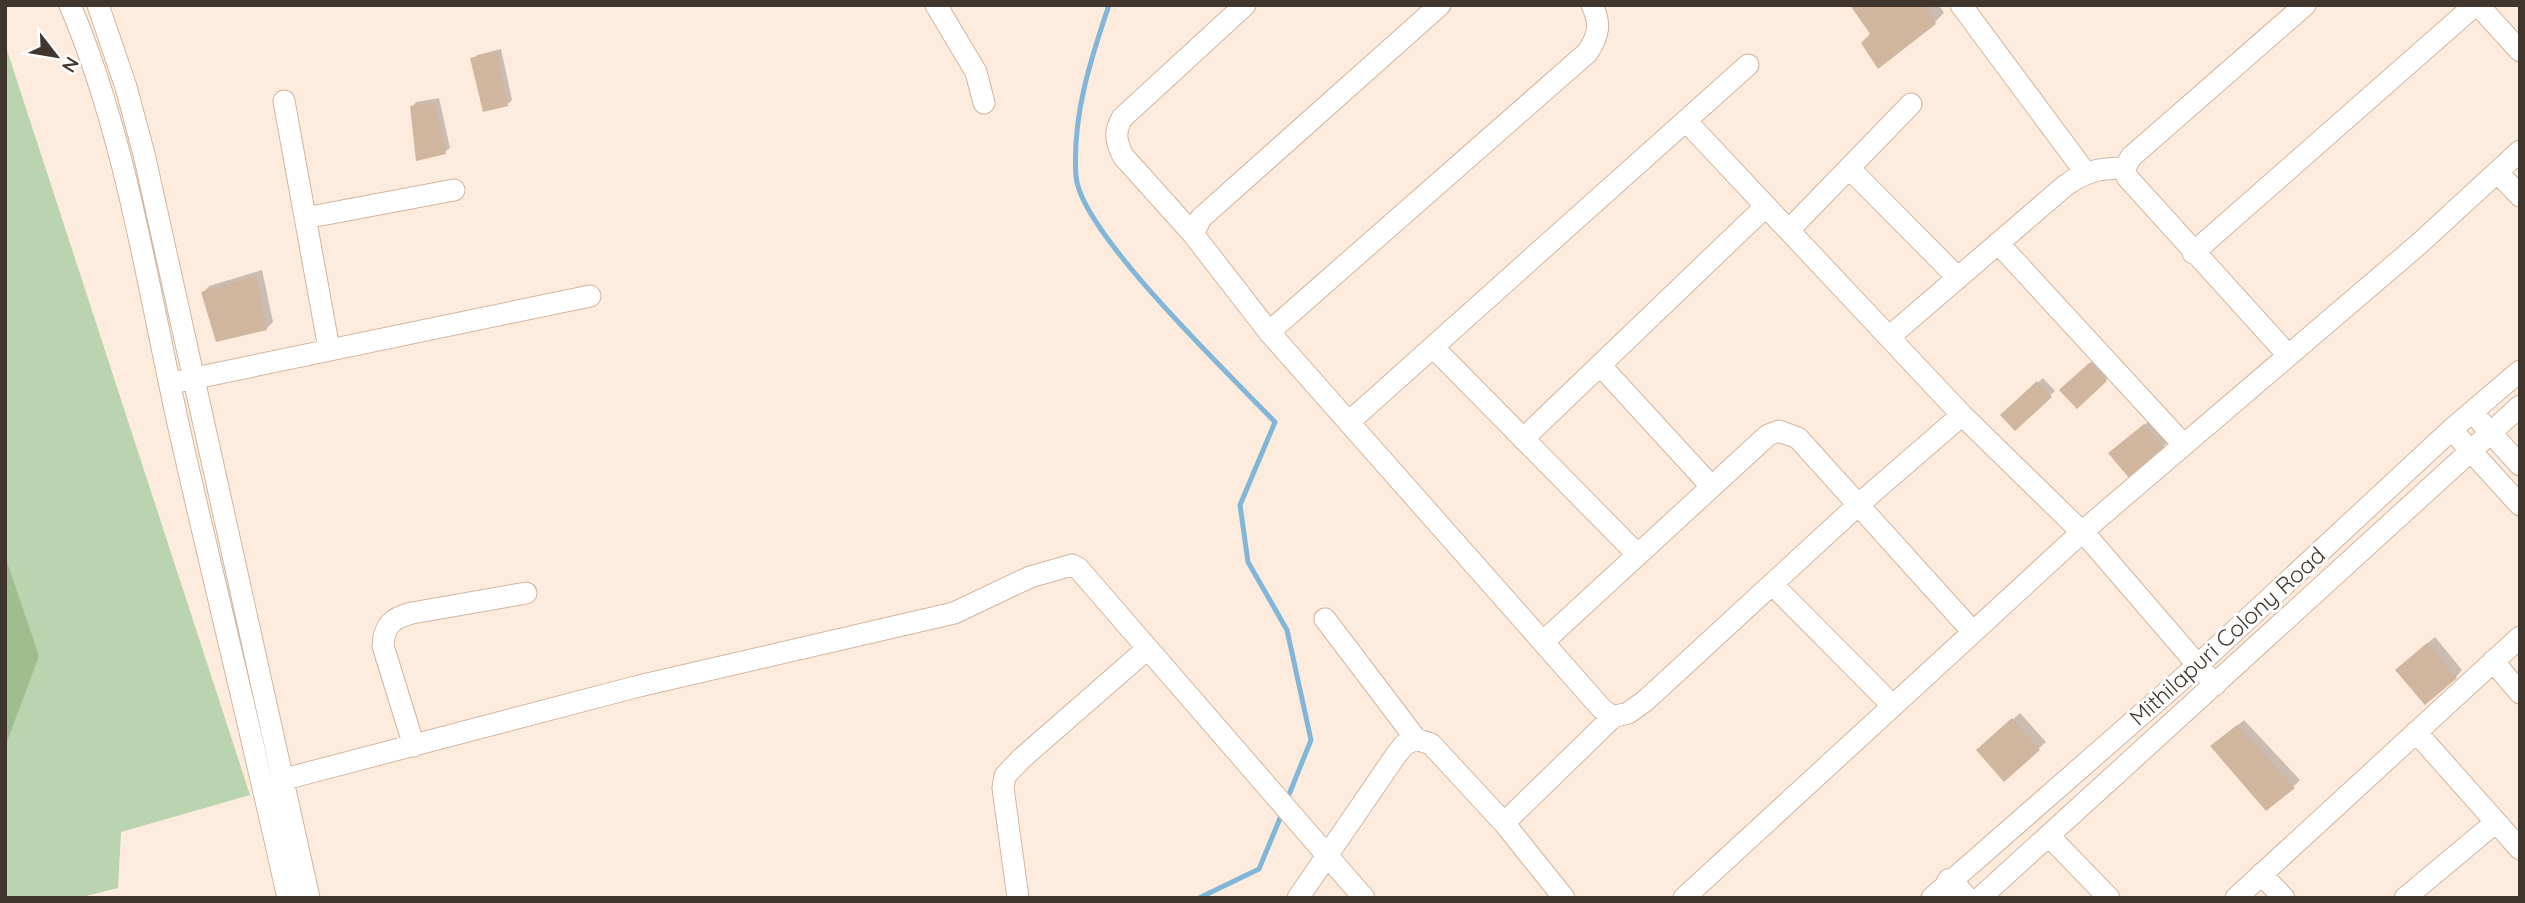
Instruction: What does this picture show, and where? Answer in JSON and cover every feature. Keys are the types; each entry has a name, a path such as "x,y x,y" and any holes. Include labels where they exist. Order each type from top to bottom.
{"street":[{"path":"70,5 97,81 140,240 184,449 288,898"},
{"path":"98,5 126,87 144,154 309,898"},
{"path":"936,5 976,72 984,103"},
{"path":"1245,5 1122,118 1116,128 1116,141 1123,156 1193,234 1269,332 1587,695 1614,717"},
{"path":"1269,332 1588,52 1598,35 1598,18 1592,5"},
{"path":"1961,5 2085,172"},
{"path":"2124,168 2131,157 2305,5"},
{"path":"2193,253 2477,5 2520,51"},
{"path":"1193,234 1201,218 1428,9"},
{"path":"1349,422 1748,65"},
{"path":"284,101 329,349"},
{"path":"1789,230 1911,104"},
{"path":"1686,121 1962,415 2082,532 2215,685"},
{"path":"1684,898 2082,532 2419,244 2520,151"},
{"path":"1849,168 1958,278"},
{"path":"1889,337 2085,172 2102,168 2124,168"},
{"path":"2124,168 2127,177 2193,253 2288,355"},
{"path":"2497,172 2520,196"},
{"path":"305,218 454,190"},
{"path":"1523,439 1766,206"},
{"path":"1998,243 2184,445"},
{"path":"172,383 590,296"},
{"path":"1433,347 1638,555"},
{"path":"1600,365 1712,486"},
{"name":"Mithilapuri Colony Road","path":"1949,892 2452,429 2520,371"},
{"name":"Mithilapuri Colony Road","path":"1980,898 2520,406"},
{"path":"2473,412 2520,465"},
{"path":"1504,823 1614,717 1628,713 1645,701 1858,505 1962,415"},
{"path":"2452,429 2520,505"},
{"path":"1543,642 1768,435 1788,432 1798,438 1973,632"},
{"path":"281,780 639,686 954,613 1030,577 1072,565 1364,898"},
{"path":"1772,584 1893,706"},
{"path":"414,746 383,646 384,631 394,618 412,613 526,593"},
{"path":"1325,619 1416,739 1431,744 1504,823 1564,898"},
{"path":"2236,898 2520,637"},
{"path":"1018,898 1003,788 1017,763 1147,649"},
{"path":"2493,661 2520,693"},
{"path":"2416,732 2520,849"},
{"path":"1298,898 1394,758 1404,745 1416,739"},
{"path":"2405,898 2496,822"},
{"path":"2049,836 2109,898"},
{"path":"2261,874 2284,898"}],"green space":[{"path":"5,44 250,795 121,832 118,888 78,898 5,898"},
{"path":"5,556 39,656 5,747"}],"building":[{"path":"1850,5 1925,5 1936,24 1878,69 1861,43 1870,34"},
{"path":"497,52 508,106 483,112 470,58"},
{"path":"435,102 446,154 416,161 410,106"},
{"path":"256,276 267,330 216,342 201,292"},
{"path":"2090,362 2107,381 2077,409 2059,390"},
{"path":"2037,381 2052,397 2015,431 2000,415"},
{"path":"2144,424 2165,448 2129,478 2108,453"},
{"path":"2427,643 2457,678 2425,705 2395,670"},
{"path":"2012,718 2040,750 2004,782 1976,750"},
{"path":"2237,725 2295,788 2266,811 2210,746"}],"waterway":[{"path":"1109,5 1089,68 1077,132 1076,176 1084,201 1102,231 1160,303 1275,422 1240,505 1248,562 1287,630 1311,740 1286,802"},
{"path":"1199,898 1259,869 1283,811"}]}
